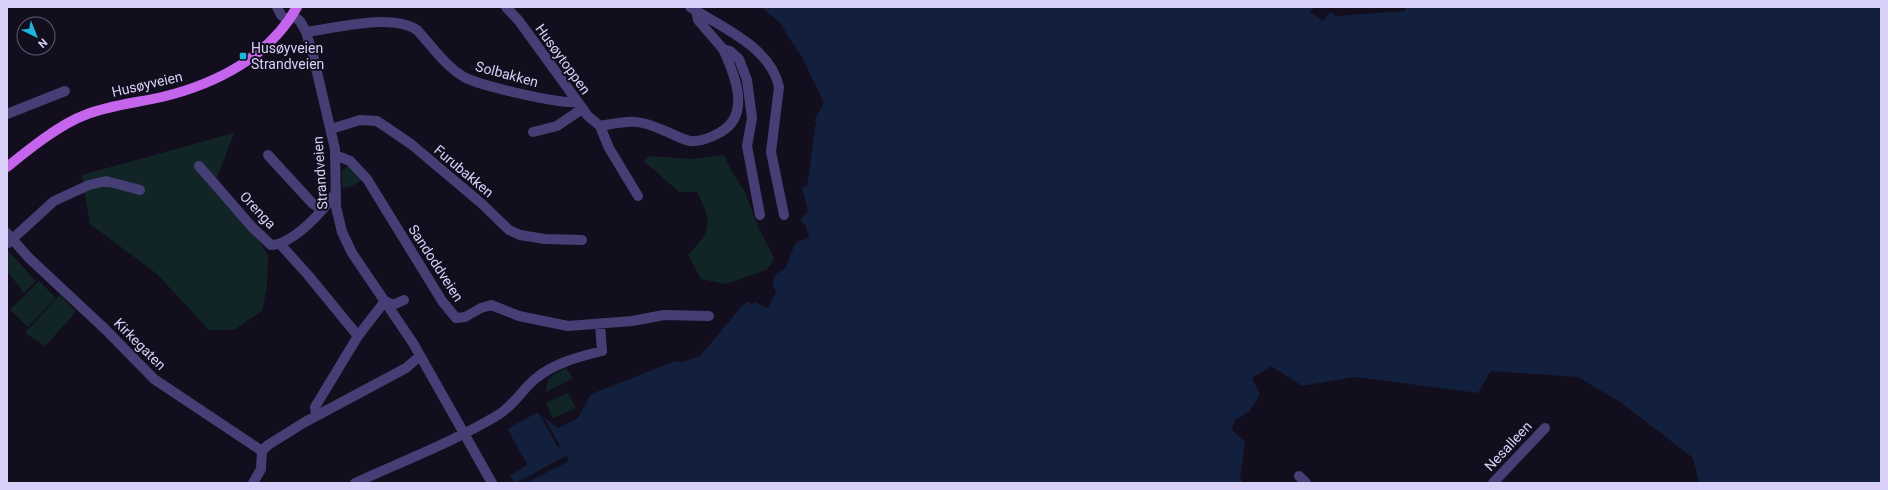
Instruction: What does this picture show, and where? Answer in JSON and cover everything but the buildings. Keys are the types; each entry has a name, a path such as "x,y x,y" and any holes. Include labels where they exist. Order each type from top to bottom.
{"main road":[{"name":"Husøyveien","path":"7,167 26,151 72,121 84,115 180,92 226,74 262,50 292,14"}],"street":[{"path":"277,7 281,15 292,14"},
{"name":"Husøytoppen","path":"506,7 519,21 592,122 600,126 609,148 638,196"},
{"path":"600,126 628,121 646,123 679,138 691,141 703,140 726,130 736,116 739,106 736,82 723,49 698,20 693,9"},
{"path":"693,9 750,44 762,57 775,77 779,87 771,152 784,215"},
{"name":"Strandveien","path":"292,14 300,21 306,32 331,129 335,155 337,215 342,232 352,253 420,356 492,483"},
{"name":"Solbakken","path":"306,32 374,22 397,23 410,26 417,30 453,68 472,80 579,105"},
{"path":"723,49 730,51 739,59 748,84 752,118 747,146 760,215"},
{"path":"7,114 65,91"},
{"name":"Husøytoppen","path":"533,132 557,126 579,105"},
{"name":"Furubakken","path":"331,129 360,120 377,121 411,144 481,203 509,230 520,235 545,239 582,240"},
{"path":"268,154 312,203 321,209"},
{"name":"Sandoddveien","path":"335,155 350,160 367,179 442,301 456,318 465,317 481,308 491,305 519,316 568,326 600,324 664,315 710,316"},
{"name":"Orenga","path":"199,166 261,236 271,244 280,244 304,227 321,209 328,204 336,192"},
{"name":"Kirkegaten","path":"140,190 106,181 89,185 54,201 9,238 105,329 154,379 262,451"},
{"path":"280,244 308,275 358,336"},
{"path":"316,416 315,407 358,336 385,301 393,305 404,300"},
{"path":"355,483 463,434 500,414 535,379 546,371 575,358 602,351 600,324"},
{"path":"253,483 261,469 262,451 268,445 316,416 406,368 420,356"},
{"name":"Nesalleen","path":"1493,483 1545,428"}],"green space":[{"path":"234,133 217,178 268,255 267,287 262,311 234,330 209,330 157,274 90,224 82,175"},
{"path":"724,155 731,170 745,192 758,227 774,258 771,265 766,270 726,284 701,279 688,255 702,239 708,226 706,212 697,192 679,192 644,161 650,156 693,159"},
{"path":"351,164 363,179 352,186 342,188 342,170"},
{"path":"7,250 36,281 24,293 7,271"},
{"path":"39,281 56,298 28,327 10,310"},
{"path":"60,295 76,312 45,346 25,333"},
{"path":"566,368 573,378 546,392 547,382 549,379 554,374"},
{"path":"568,393 576,408 553,418 546,403"}],"water":[{"path":"762,7 1313,7 1310,12 1323,21 1330,12 1336,16 1405,11 1406,7 1881,7 1881,483 1699,483 1693,458 1620,402 1578,377 1491,371 1478,393 1355,377 1302,386 1271,366 1252,378 1260,394 1250,411 1235,420 1232,430 1245,442 1240,477 1243,483 513,483 508,474 527,464 507,429 536,411 558,428 578,418 591,394 675,361 683,362 701,355 741,307 748,301 751,304 755,302 768,308 776,293 772,283 776,274 786,267 797,242 809,238 806,226 801,222 802,218 808,211 802,187 807,187 816,122 814,121 824,103 803,59 780,23"}],"pier":[{"path":"536,409 543,415 560,446 558,447 538,412 507,429 527,465 510,475 514,483 510,483 506,473 524,463 505,428"},
{"path":"566,456 569,461 525,483 516,483"}],"place":[{"name":"Husøyveien Strandveien","path":"243,56"}]}
